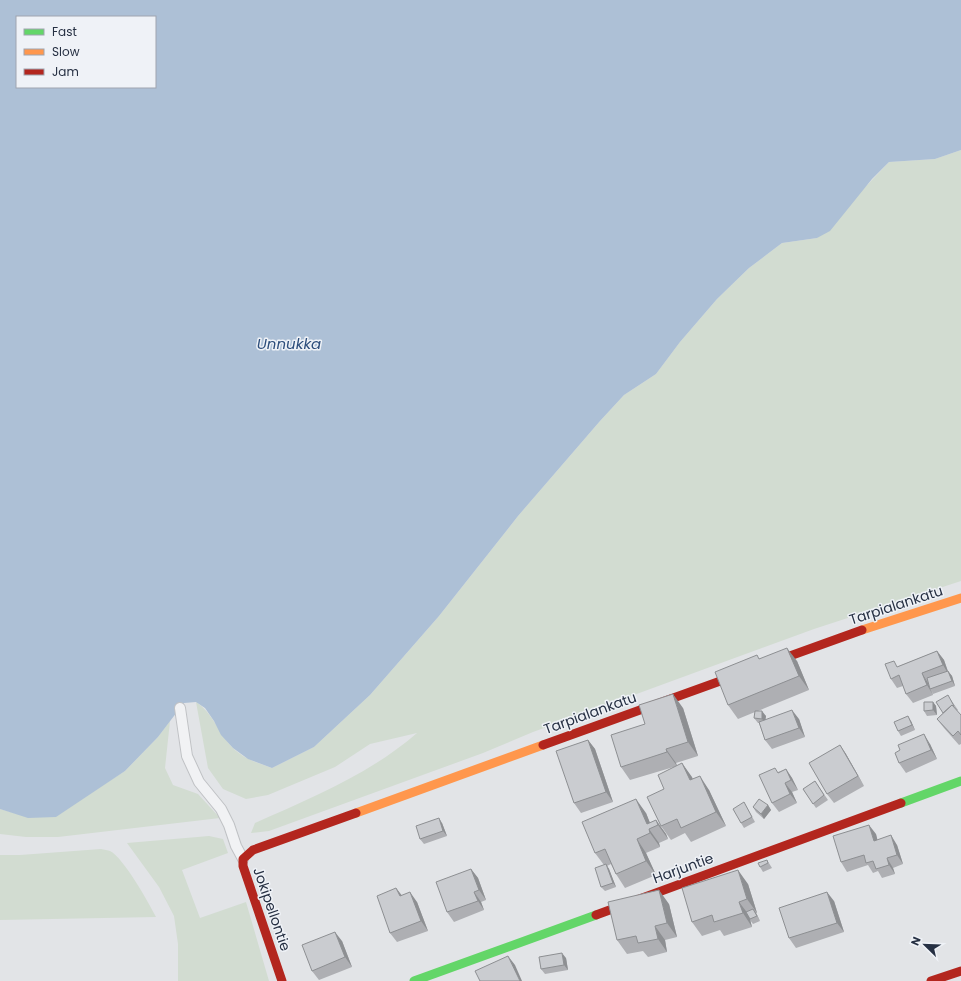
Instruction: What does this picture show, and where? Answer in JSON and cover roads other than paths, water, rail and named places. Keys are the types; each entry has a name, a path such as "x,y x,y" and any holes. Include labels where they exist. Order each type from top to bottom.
{"street":[{"name":"Tarpialankatu","path":"253,850 835,639 961,598"},
{"name":"Harjuntie","path":"414,981 961,781"},
{"name":"Jokipellontie","path":"253,850 243,859 243,866 282,981"},
{"path":"931,981 961,971"}],"lane":[{"path":"180,708 187,756 199,782 221,809 243,859"}],"water":[{"name":"Unnukka","path":"0,0 961,0 961,150 935,159 889,162 872,179 830,231 817,238 782,243 749,268 717,299 680,342 656,374 624,395 600,421 518,516 439,616 370,695 314,747 272,768 248,759 233,748 221,735 205,708 196,702 184,703 158,737 125,771 56,817 28,818 0,809"}]}
